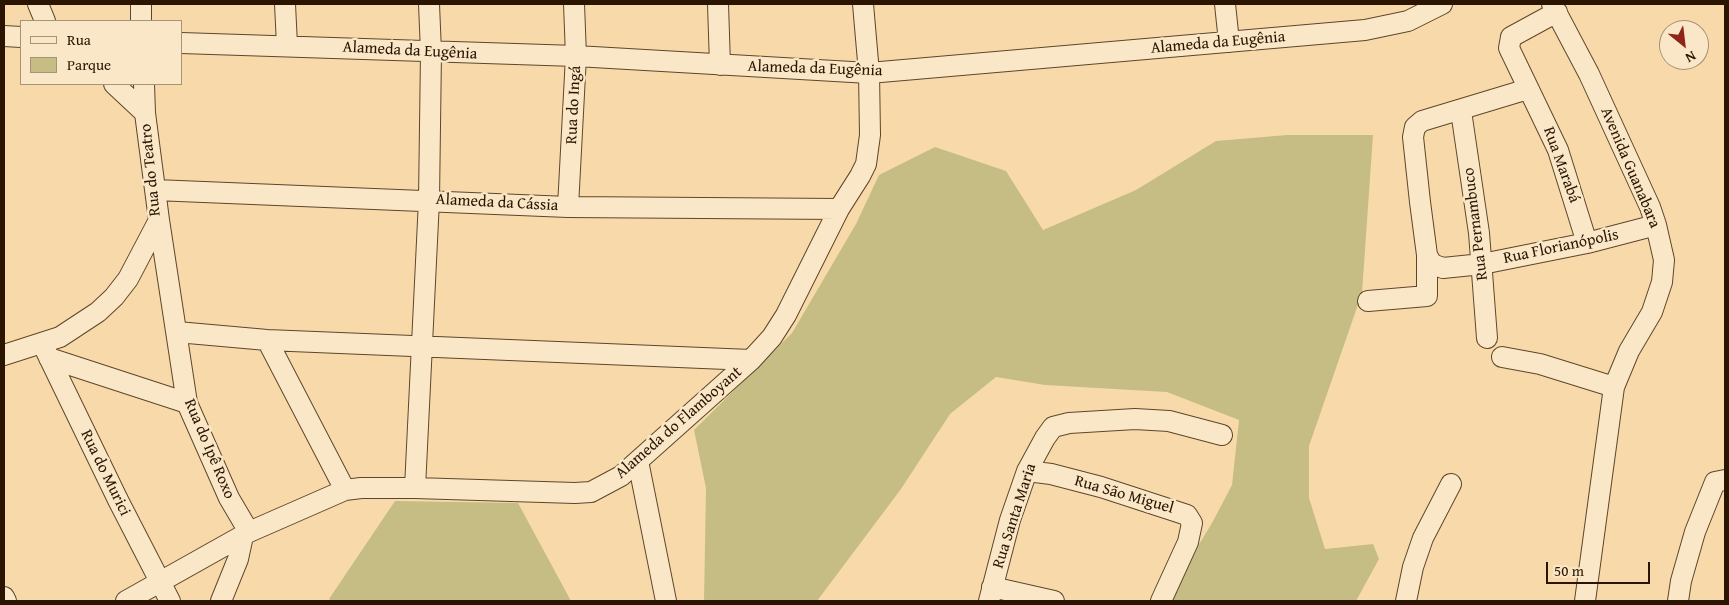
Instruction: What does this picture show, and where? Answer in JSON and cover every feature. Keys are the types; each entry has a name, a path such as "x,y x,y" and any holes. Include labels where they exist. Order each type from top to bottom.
{"street":[{"path":"38,4 45,20"},
{"path":"141,4 141,20"},
{"path":"285,4 287,45"},
{"path":"415,488 429,200 431,52 429,4"},
{"name":"Rua do Ingá","path":"568,207 576,56 574,4"},
{"path":"718,4 720,65"},
{"name":"Alameda do Flamboyant","path":"126,601 246,534 346,490 361,488 415,488 557,493 591,492 621,476 751,360 772,337 786,315 839,209 860,176 867,157 870,135 869,73 863,4"},
{"path":"1225,4 1229,42"},
{"name":"Alameda da Eugênia","path":"182,43 576,56 869,73 1366,30 1407,12 1442,4"},
{"name":"Rua Marabá","path":"1554,8 1512,37 1509,48 1558,150 1587,243"},
{"name":"Avenida Guanabara","path":"1554,8 1589,74 1656,225 1664,260 1662,282 1652,312 1629,351 1614,387 1585,601"},
{"path":"4,36 20,37"},
{"path":"115,85 145,113"},
{"name":"Rua do Teatro","path":"4,355 46,351 60,337 80,325 114,297 140,259 159,220 145,113 144,85"},
{"path":"1368,301 1427,296 1431,261 1413,137 1416,127 1422,121 1461,111 1528,89"},
{"name":"Rua Pernambuco","path":"1461,111 1482,264 1487,338"},
{"name":"Alameda da Cássia","path":"155,190 568,207 839,209"},
{"name":"Rua do Ipê Roxo","path":"159,220 188,403 246,534"},
{"name":"Rua Florianópolis","path":"1431,261 1482,264 1587,243 1656,225"},
{"path":"176,332 268,340 751,360"},
{"path":"268,340 346,490"},
{"path":"46,351 188,403"},
{"name":"Rua do Murici","path":"46,351 170,601"},
{"path":"1502,358 1540,364 1614,387"},
{"name":"Rua Santa Maria","path":"990,594 1010,520 1027,471 1049,432 1059,425 1125,419 1169,421 1222,435"},
{"path":"638,461 666,601"},
{"name":"Rua São Miguel","path":"1027,471 1051,474 1101,487 1187,515 1192,523 1188,542 1161,601"},
{"path":"1678,601 1681,581 1695,532 1715,482 1725,480"},
{"path":"1406,601 1412,567 1423,538 1450,484"},
{"path":"220,601 236,566 246,534"},
{"path":"990,594 1054,601"},
{"path":"4,597 6,601"}],"green space":[{"path":"1287,135 1373,135 1362,293 1309,446 1309,498 1325,549 1373,544 1379,559 1356,601 1170,601 1192,556 1232,485 1239,420 1167,392 1045,385 996,377 950,414 901,489 817,601 704,601 706,488 694,430 792,333 856,224 879,175 935,147 1006,171 1043,230 1136,190 1216,141"},
{"path":"395,501 518,503 571,601 331,601 329,599"}]}
